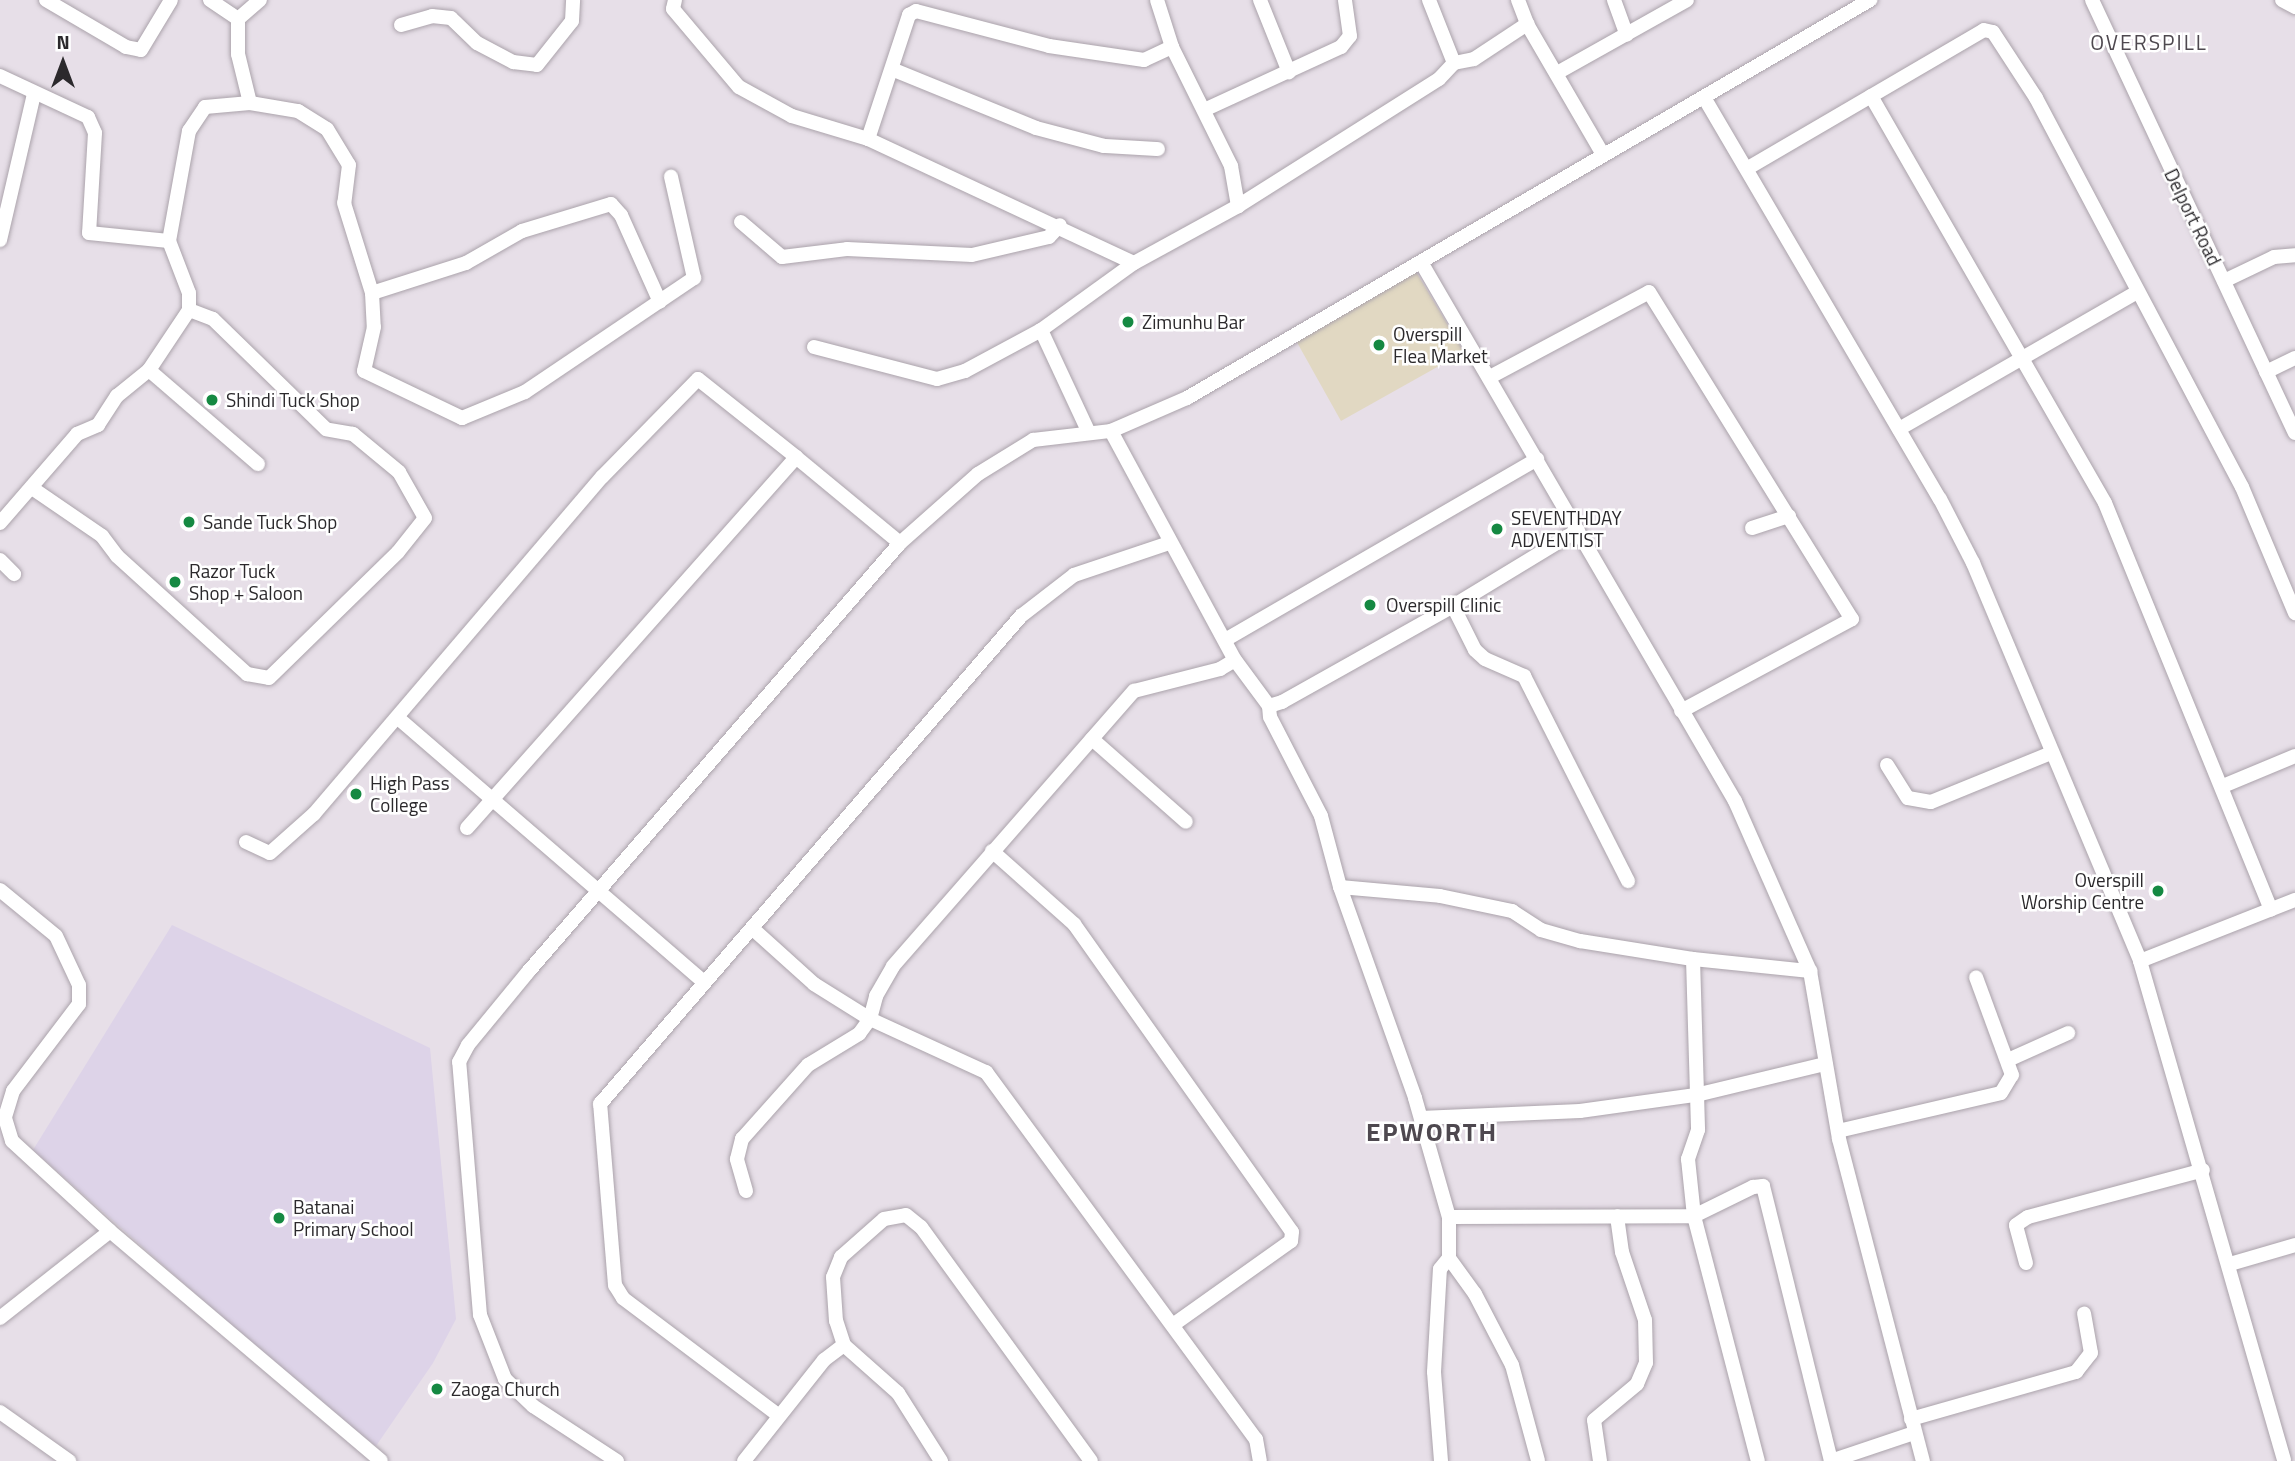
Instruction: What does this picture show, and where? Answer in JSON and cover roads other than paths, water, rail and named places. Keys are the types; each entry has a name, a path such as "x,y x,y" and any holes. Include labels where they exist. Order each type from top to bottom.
{"street":[{"path":"46,0 126,47 141,50 171,0"},
{"path":"210,0 238,19"},
{"path":"250,103 238,54 238,19 260,0"},
{"path":"401,25 432,16 451,18 477,43 513,62 537,65 550,54 572,21 573,0"},
{"path":"675,0 673,9 738,87 792,116 868,139 1060,225 1134,263"},
{"path":"1157,0 1172,47 1231,166 1238,206"},
{"path":"1260,0 1289,72"},
{"path":"1204,110 1341,47 1350,36 1345,0"},
{"path":"1429,0 1454,63"},
{"path":"1518,0 1527,24 1602,153"},
{"path":"1614,0 1627,34"},
{"path":"1557,73 1687,0"},
{"path":"613,1460 520,1395 505,1379 487,1338 477,1296 459,1070 468,1045 597,892 900,543 959,488 1019,447 1046,437 1111,430 1187,398 1602,153 1705,99 1870,0"},
{"name":"Delport Road","path":"2092,0 2295,433"},
{"path":"2281,0 2295,7"},
{"path":"868,139 894,70 908,15 916,11 1076,50 1144,60 1172,47"},
{"path":"814,347 937,379 965,371 1041,330 1134,263 1238,206 1428,86 1454,63 1474,59 1527,24"},
{"path":"1748,168 1984,30 1993,32 2036,98 2242,487 2295,613"},
{"path":"894,70 1036,128 1104,146 1158,149"},
{"path":"0,76 88,117 95,133 89,233 169,241"},
{"path":"0,240 34,94"},
{"path":"1871,96 2105,503 2223,786 2271,909"},
{"path":"1705,99 1748,168 1899,429 1972,562 2140,961 2286,1459"},
{"path":"0,523 77,434 98,425 117,396 149,370 189,310 189,293 169,241 189,131 205,107 250,103 298,111 327,129 349,165 344,202 372,293 374,327 364,371 462,418 525,392 694,278 671,177"},
{"path":"372,293 466,263 522,231 611,204 621,215 660,302"},
{"path":"741,222 782,257 847,249 972,255 1049,237 1060,225"},
{"path":"2224,281 2274,257 2295,255"},
{"path":"1421,262 1735,801 1811,971 1838,1131 1923,1461"},
{"path":"1490,377 1650,292 1852,619 1681,711"},
{"path":"1899,429 2137,292"},
{"path":"32,488 102,536 247,674 269,678 398,552 425,518 399,472 353,434 326,429 212,319 189,310"},
{"path":"1041,330 1088,431"},
{"path":"2266,372 2295,358"},
{"path":"149,370 258,464"},
{"path":"246,842 270,853 314,814 601,477 698,379 900,543"},
{"path":"1111,430 1169,543 1235,660 1269,706 1270,717 1321,816 1340,887 1421,1118 1449,1217 1449,1258 1475,1294 1512,1365 1538,1461"},
{"path":"467,828 796,457"},
{"path":"1225,639 1537,459"},
{"path":"1752,528 1789,516"},
{"path":"1269,706 1282,702 1453,607 1578,530"},
{"path":"778,1415 623,1298 615,1285 600,1104 703,981 753,929 1021,616 1074,575 1169,543"},
{"path":"0,560 15,574"},
{"path":"1453,607 1475,650 1524,676 1628,881"},
{"path":"746,1191 737,1159 742,1139 808,1065 859,1034 870,1019 876,996 893,966 1135,691 1220,669 1235,660"},
{"path":"398,718 494,798 597,892 703,981"},
{"path":"1092,739 1186,822"},
{"path":"1887,765 1908,798 1931,802 2051,753"},
{"path":"2223,786 2295,756"},
{"path":"992,851 1074,924 1292,1232 1291,1241 1173,1325"},
{"path":"1340,887 1440,896 1512,911 1541,930 1580,941 1693,959 1811,971"},
{"path":"0,890 56,936 79,985 79,1004 13,1091 5,1118 12,1141 110,1231 381,1461"},
{"path":"2140,961 2295,900"},
{"path":"753,929 814,984 870,1019 986,1072 1256,1439 1260,1461"},
{"path":"1693,959 1698,1130 1688,1159 1694,1216 1758,1461"},
{"path":"1838,1131 2001,1093 2012,1075 1976,976"},
{"path":"2008,1060 2068,1032"},
{"path":"1421,1118 1580,1111 1696,1095 1825,1064"},
{"path":"2026,1263 2016,1235 2017,1226 2028,1217 2203,1170"},
{"path":"1449,1217 1694,1216 1753,1187 1763,1186 1831,1461 1913,1426 2076,1372 2091,1353 2084,1314"},
{"path":"942,1461 898,1393 844,1345 836,1321 833,1277 841,1257 884,1219 906,1215 921,1227 1091,1461"},
{"path":"1600,1461 1594,1420 1637,1384 1646,1363 1644,1320 1622,1252 1617,1216"},
{"path":"0,1318 110,1231"},
{"path":"2230,1264 2295,1245"},
{"path":"1440,1461 1434,1372 1440,1269 1449,1258"},
{"path":"744,1461 824,1360 844,1345"},
{"path":"0,1412 69,1461"}],"place":[{"name":"Zimunhu Bar","path":"1128,322"},
{"name":"Overspill Flea Market","path":"1379,345"},
{"name":"Shindi Tuck Shop","path":"212,400"},
{"name":"Sande Tuck Shop","path":"189,522"},
{"name":"SEVENTHDAY ADVENTIST","path":"1497,529"},
{"name":"Razor Tuck Shop + Saloon","path":"175,582"},
{"name":"Overspill Clinic","path":"1370,605"},
{"name":"High Pass College","path":"356,794"},
{"name":"Overspill Worship Centre","path":"2158,891"},
{"name":"Batanai Primary School","path":"279,1218"},
{"name":"Zaoga Church","path":"437,1389"}],"district":[{"name":"OVERSPILL","path":"2149,42"},
{"name":"EPWORTH","path":"1432,1132"}]}
